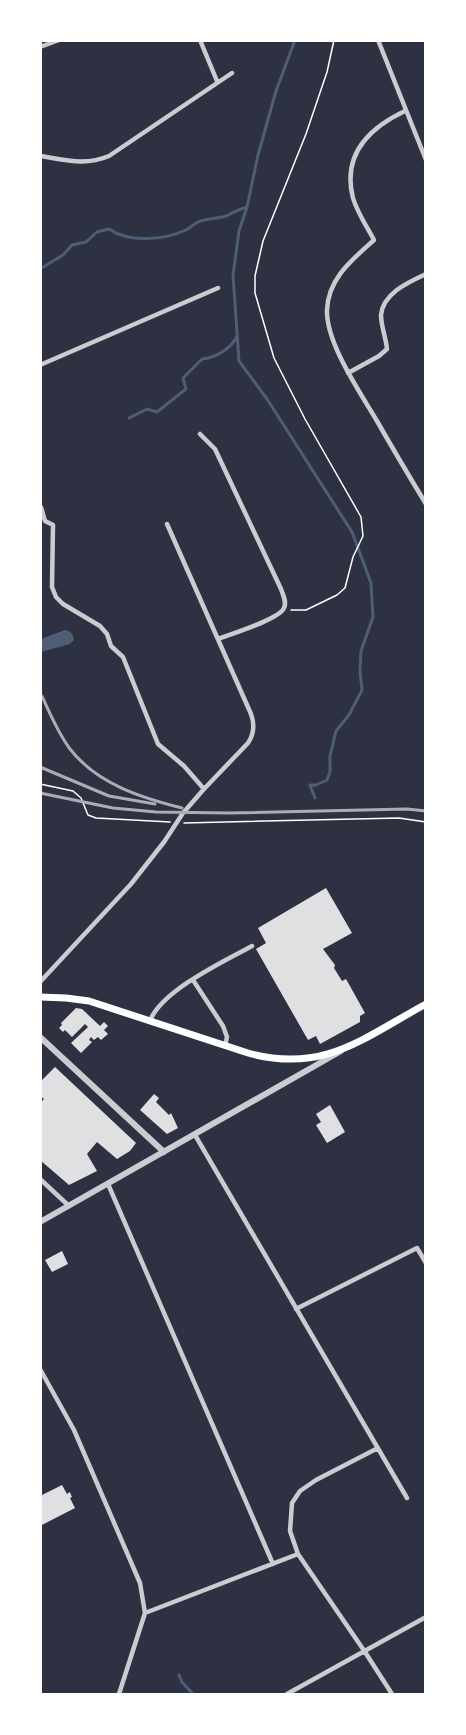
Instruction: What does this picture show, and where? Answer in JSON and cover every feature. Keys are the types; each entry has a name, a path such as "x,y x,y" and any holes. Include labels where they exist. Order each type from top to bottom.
{"main road":[{"path":"40,997 89,1001 257,1056 281,1060 320,1058 342,1050 426,1004"}],"street":[{"path":"40,47 59,40"},
{"path":"200,40 217,81"},
{"path":"378,40 426,160"},
{"path":"40,156 94,162 109,156 232,73"},
{"path":"405,111 387,120 370,133 358,149 350,171 354,199 374,240 352,258 340,273 332,288 327,309 330,333 348,373 426,504"},
{"path":"348,373 387,349 381,315 388,299 406,283 426,274"},
{"path":"40,365 218,288"},
{"path":"200,434 215,449 281,589 285,603 284,609 273,617 218,639"},
{"path":"41,507 45,521 53,525 52,587 56,597 63,604 100,626 107,634 111,646 123,657 158,744 184,766 204,789"},
{"path":"40,982 131,885 177,822 204,789 248,743 252,735 254,723 251,714 167,524"},
{"path":"150,1021 157,1006 193,980 252,946"},
{"path":"193,980 223,1026 227,1037 225,1046"},
{"path":"40,1037 164,1152"},
{"path":"40,1222 342,1050"},
{"path":"195,1135 407,1498"},
{"path":"40,1179 69,1206"},
{"path":"108,1184 273,1564"},
{"path":"296,1309 417,1248 426,1263"},
{"path":"40,1369 74,1430 136,1573 142,1592 145,1613 119,1695"},
{"path":"378,1448 316,1480 300,1491 292,1503 290,1531 298,1554 392,1695"},
{"path":"145,1613 298,1554"},
{"path":"287,1695 426,1617"}],"path":[{"path":"284,609 306,610 337,595 345,588 353,557 363,536 361,517 305,419 274,358 255,293 255,276 264,241 306,134 327,72 334,40"},
{"path":"40,784 73,791 81,798 88,815 96,818 177,822 399,818 426,822"}],"water":[{"path":"65,630 73,636 74,640 70,644 41,652 41,639"}],"building":[{"path":"326,888 352,933 323,949 335,965 334,968 342,981 346,979 365,1013 360,1016 360,1022 320,1044 316,1036 308,1040 256,949 266,943 258,928"},
{"path":"76,1008 82,1009 100,1026 104,1022 108,1026 104,1030 108,1034 101,1040 98,1037 94,1040 91,1037 89,1040 92,1042 81,1053 71,1043 88,1027 85,1024 72,1037 59,1028"},
{"path":"55,1067 136,1143 130,1151 117,1159 97,1142 87,1154 97,1171 69,1185 40,1160 40,1103 44,1099 40,1096 40,1082"},
{"path":"154,1094 159,1098 156,1102 169,1115 171,1113 178,1128 167,1134 140,1110"},
{"path":"330,1105 345,1132 327,1143 316,1125 321,1122 316,1114"},
{"path":"62,1251 68,1264 52,1272 45,1260"},
{"path":"62,1485 67,1494 70,1492 75,1508 40,1526 40,1496"}],"waterway":[{"path":"295,40 276,91 258,155 247,207 239,231 233,275 239,361 267,399 352,532 371,583 373,617 361,651 362,690 349,715 336,731 327,780 310,785 315,798"},
{"path":"40,269 63,255 72,245 86,242 97,232 109,229 136,238 157,238 186,230 201,221 226,216 247,207"},
{"path":"129,418 147,409 157,412 186,389 183,378 202,359 222,352 237,336"},
{"path":"179,1675 193,1694"}],"railway":[{"path":"42,696 54,723 70,749 93,772 121,788 182,808"},
{"path":"40,767 109,796 155,804"},
{"path":"40,793 113,808 156,812 229,813 407,809 426,811"}]}
